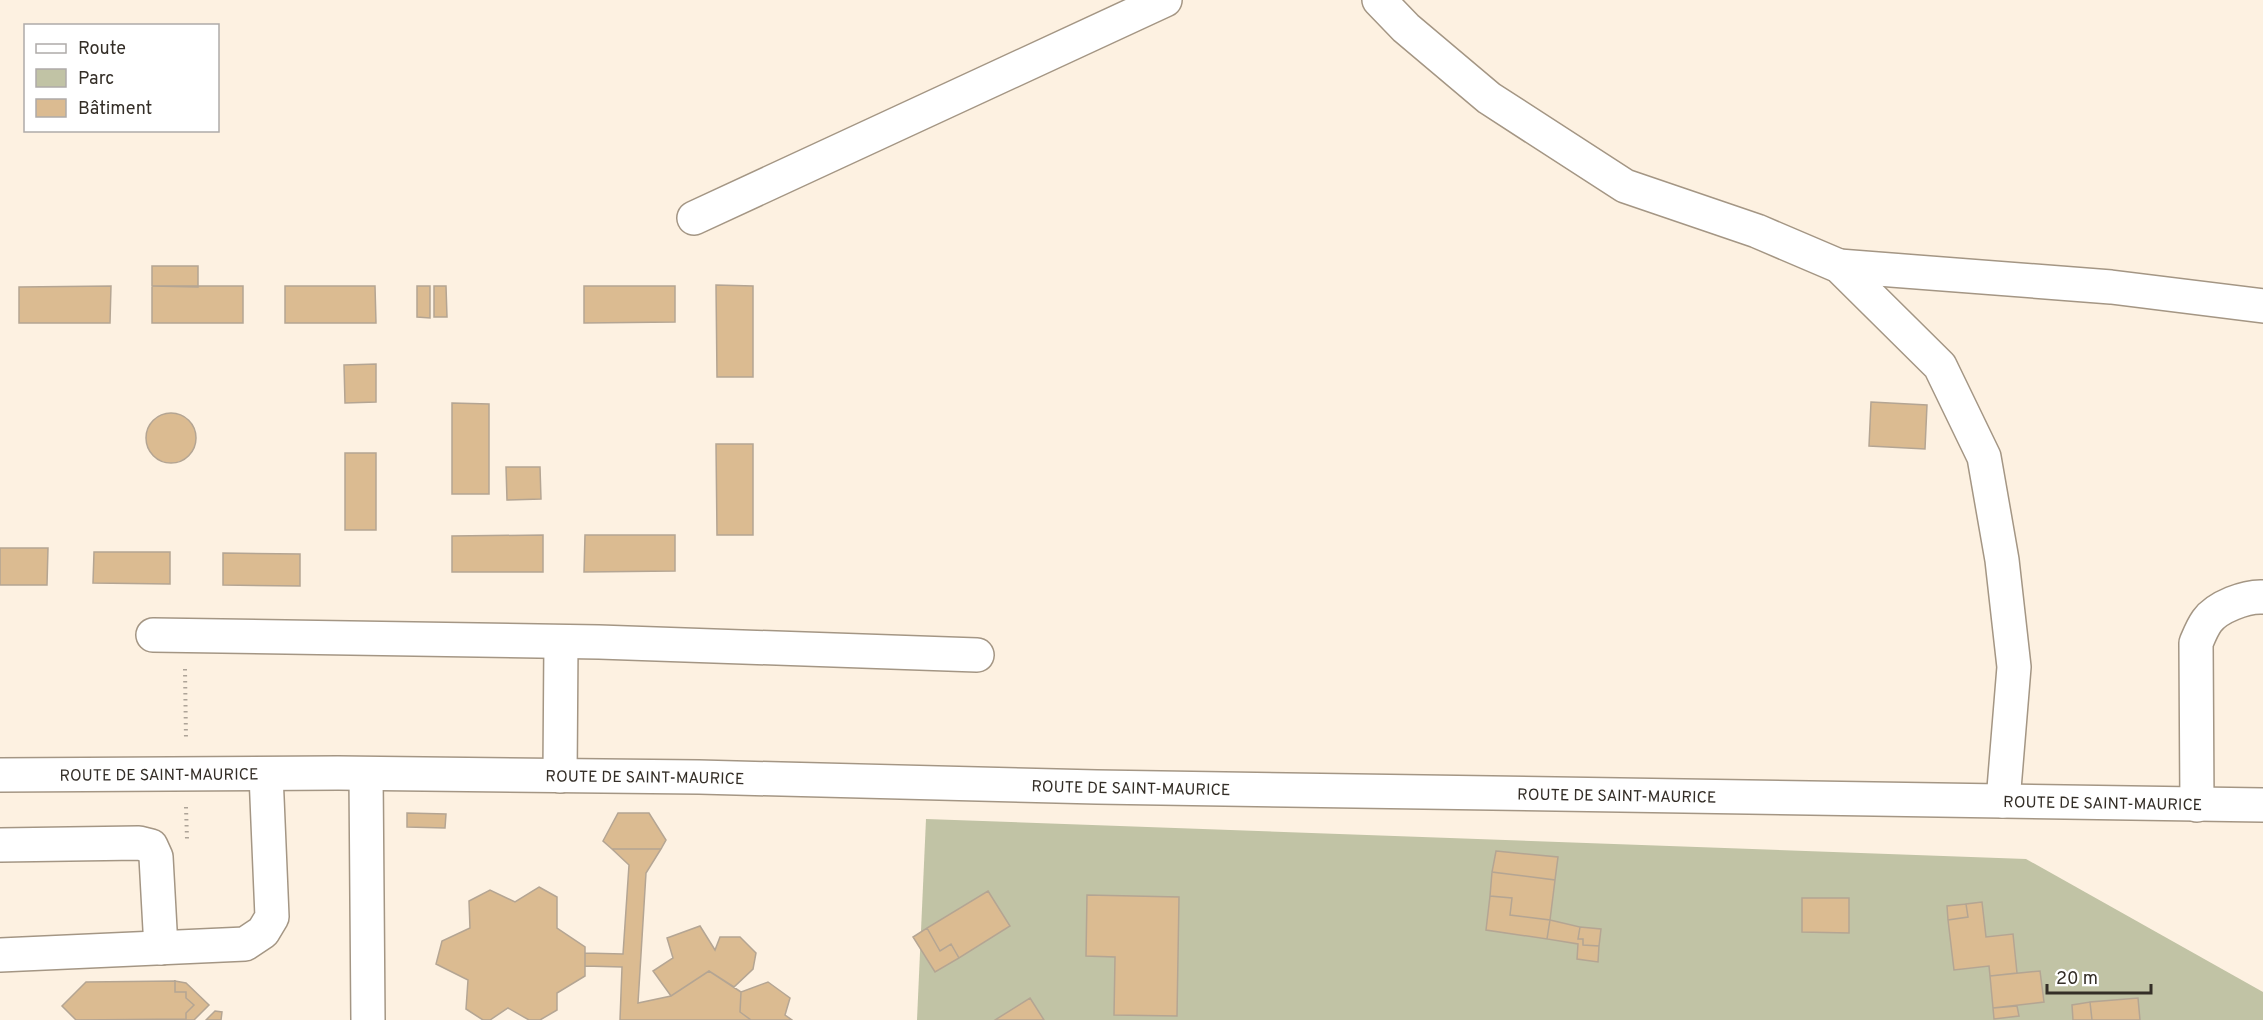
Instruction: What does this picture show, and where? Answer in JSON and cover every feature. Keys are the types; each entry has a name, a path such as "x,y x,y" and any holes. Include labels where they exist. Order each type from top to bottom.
{"street":[{"path":"694,219 1165,0"},
{"path":"1378,0 1406,28 1489,98 1625,186 1757,231 1839,266 2111,287 2263,306"},
{"path":"1839,266 1940,366 1984,457 2002,560 2014,667 2003,801"},
{"path":"2197,804 2196,643 2207,619 2228,606 2252,596 2263,597"},
{"path":"153,635 561,642 977,655"},
{"path":"560,776 561,642"},
{"path":"0,955 245,944 263,932 272,917 266,774"},
{"path":"366,774 368,1020"},
{"name":"ROUTE DE SAINT-MAURICE","path":"0,775 560,776 2263,805"},
{"path":"0,845 139,843 151,846 156,857 160,948"}],"green space":[{"path":"926,819 2026,859 2263,992 2263,1020 917,1020"}],"building":[{"path":"152,266 198,266 198,287 152,286"},
{"path":"716,285 753,286 753,377 717,377"},
{"path":"111,286 110,323 19,323 19,287"},
{"path":"152,286 243,286 243,323 152,323"},
{"path":"285,286 375,286 376,323 285,323"},
{"path":"417,286 430,286 430,318 417,317"},
{"path":"434,286 446,286 447,317 434,317"},
{"path":"584,286 675,286 675,322 584,323"},
{"path":"376,364 376,402 345,403 344,365"},
{"path":"1871,402 1927,405 1925,449 1869,446"},
{"path":"452,403 489,404 489,494 452,494"},
{"path":"166,413 176,413 189,420 196,433 196,443 189,456 176,463 166,463 157,459 150,452 146,443 146,433 150,424 157,417"},
{"path":"716,444 753,444 753,535 717,535"},
{"path":"345,453 376,453 376,530 345,530"},
{"path":"506,467 540,467 541,499 507,500"},
{"path":"543,535 543,572 452,572 452,536"},
{"path":"585,535 675,535 675,571 584,572"},
{"path":"0,548 48,548 47,585 0,585"},
{"path":"94,552 170,552 170,584 93,583"},
{"path":"223,553 300,554 300,586 223,585"},
{"path":"407,813 446,814 445,828 407,827"},
{"path":"618,813 649,813 666,840 661,849 612,849 603,841"},
{"path":"612,849 661,849 646,873 638,1003 671,996 709,971 741,992 740,1012 751,1020 620,1020 622,967 585,966 585,953 623,954 629,865"},
{"path":"1496,851 1558,857 1555,880 1492,872"},
{"path":"1492,872 1555,880 1550,920 1510,915 1512,898 1490,896"},
{"path":"539,887 557,897 557,928 585,947 585,976 557,993 557,1010 540,1020 529,1020 508,1008 490,1020 483,1020 466,1009 468,980 436,964 442,941 470,928 469,901 490,890 515,902"},
{"path":"988,891 1010,926 959,958 951,944 940,951 927,928"},
{"path":"1087,895 1179,897 1177,1016 1114,1015 1115,957 1086,956"},
{"path":"1490,896 1512,898 1510,915 1550,920 1547,939 1486,930"},
{"path":"1802,898 1849,898 1849,933 1802,932"},
{"path":"1982,902 1986,937 2013,934 2017,973 1990,976 1989,966 1954,970 1948,920 1968,917 1966,904"},
{"path":"1966,904 1968,917 1948,920 1947,906"},
{"path":"1550,920 1580,927 1578,939 1583,939 1583,945 1599,946 1598,962 1577,959 1578,944 1547,939"},
{"path":"700,926 715,950 720,937 740,937 756,953 753,969 734,987 709,971 671,996 653,971 673,958 667,938"},
{"path":"1580,927 1601,929 1599,946 1583,945 1583,939 1578,939"},
{"path":"927,928 940,951 951,944 959,958 935,972 913,937"},
{"path":"2040,971 2044,1002 1993,1008 1990,976"},
{"path":"175,981 175,992 186,992 186,998 194,1005 186,1013 186,1019 76,1020 62,1006 86,982"},
{"path":"175,981 186,983 209,1005 194,1020 176,1020 186,1019 186,1013 194,1005 186,998 186,992 175,992"},
{"path":"768,982 790,998 785,1015 792,1020 751,1020 740,1012 741,992"},
{"path":"1030,998 1044,1020 995,1020"},
{"path":"2138,998 2140,1020 2092,1020 2090,1002"},
{"path":"2090,1002 2092,1020 2073,1020 2072,1005"},
{"path":"2017,1006 2019,1016 1994,1019 1993,1008"},
{"path":"215,1011 222,1012 221,1020 206,1020"}]}
